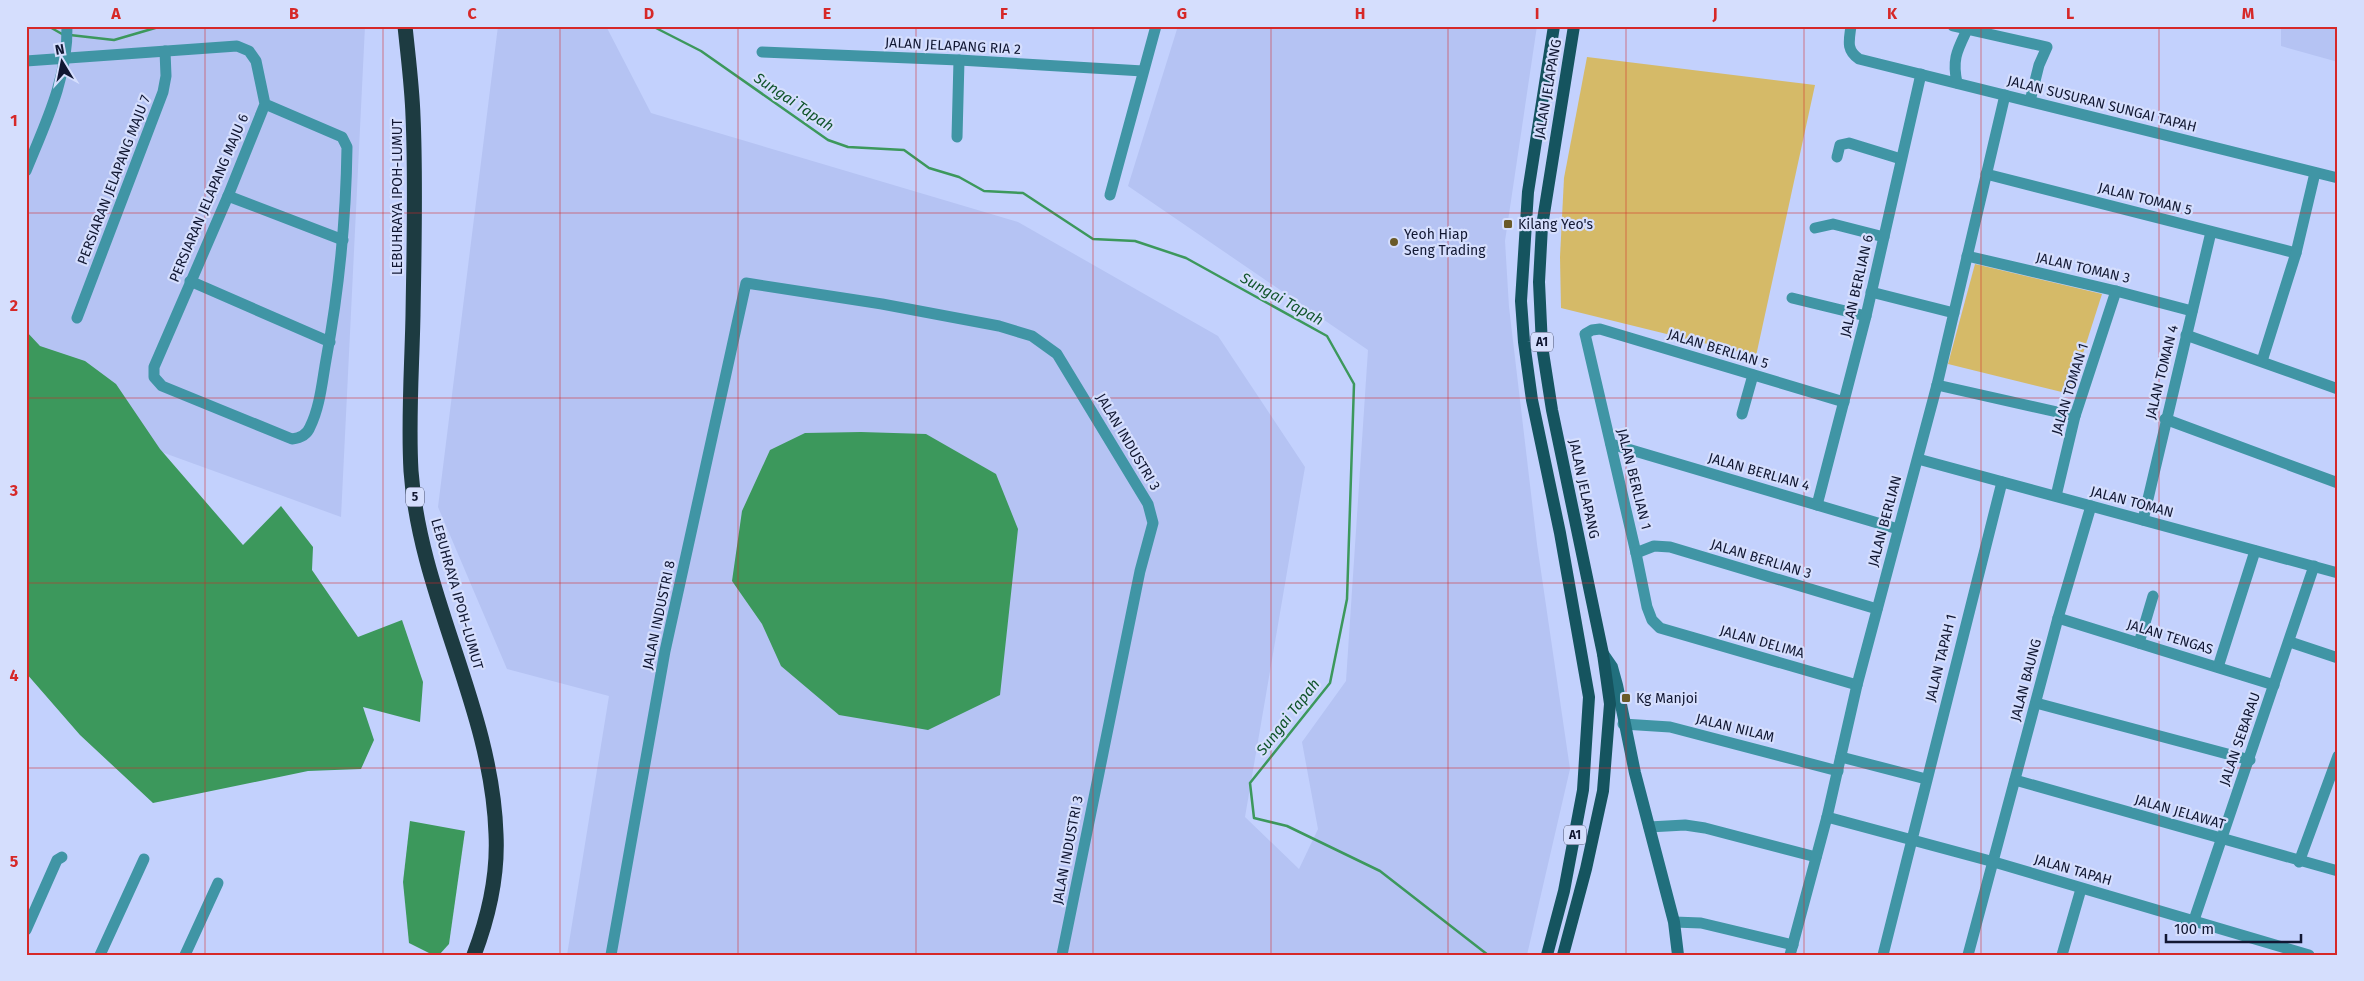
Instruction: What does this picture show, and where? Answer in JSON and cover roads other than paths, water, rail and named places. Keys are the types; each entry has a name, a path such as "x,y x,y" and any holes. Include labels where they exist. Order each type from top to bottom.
{"highway":[{"name":"LEBUHRAYA IPOH-LUMUT","path":"406,26 413,115 414,193 413,339 409,407 411,472 420,536 481,733 493,796 496,837 487,912 474,955"}],"main road":[{"name":"JALAN JELAPANG","path":"1548,952 1564,891 1583,790 1589,697 1560,533 1532,400 1521,302 1528,192 1554,26"},
{"name":"JALAN JELAPANG","path":"1563,955 1586,870 1603,791 1610,704 1603,654 1552,410 1542,337 1539,282 1542,226 1574,26"},
{"path":"1603,654 1598,686 1589,697 1601,707 1607,736"}],"street":[{"path":"1110,195 1156,26"},
{"name":"JALAN SUSURAN SUNGAI TAPAH","path":"1851,26 1848,46 1851,53 1860,59 2338,178"},
{"path":"1953,26 2047,47 2039,65 2030,101"},
{"path":"1958,83 1954,66 1956,54 1968,30"},
{"path":"26,172 58,91 65,58 67,31"},
{"name":"PERSIARAN JELAPANG MAJU 6","path":"165,51 237,46 249,51 256,61 265,104 228,196 154,367 154,377 162,386 292,440 302,437 310,429 320,396 330,342"},
{"path":"26,61 165,51"},
{"name":"PERSIARAN JELAPANG MAJU 7","path":"77,318 163,92 166,76 165,51"},
{"name":"JALAN JELAPANG RIA 2","path":"762,52 959,60 1143,71"},
{"path":"957,137 959,60"},
{"name":"JALAN BERLIAN 6","path":"1817,505 1866,316 1921,74"},
{"name":"JALAN BERLIAN","path":"1792,950 1827,817 1857,685 1918,459 2005,95"},
{"path":"190,281 330,342 343,240 346,141 342,136 265,104"},
{"path":"1837,157 1838,147 1850,143 1901,159"},
{"path":"2262,361 2296,253 2315,173"},
{"name":"JALAN TOMAN 5","path":"1986,174 2296,253"},
{"path":"228,196 343,240"},
{"path":"1815,228 1833,224 1884,237"},
{"name":"JALAN TOMAN 4","path":"2143,520 2165,419 2211,232"},
{"name":"JALAN TOMAN 3","path":"1967,256 2192,311"},
{"name":"JALAN INDUSTRI 8","path":"611,955 666,651 746,283"},
{"name":"JALAN INDUSTRI 3","path":"746,283 882,304 999,326 1032,336 1057,354 1148,504 1153,523 1138,580 1062,955"},
{"name":"JALAN TOMAN 1","path":"2056,496 2075,416 2116,291"},
{"path":"1871,292 1954,313"},
{"path":"1792,298 1866,316"},
{"name":"JALAN BERLIAN 5","path":"1585,334 1592,330 1600,329 1844,402"},
{"name":"JALAN BERLIAN 1","path":"1585,334 1647,607 1652,620 1660,628"},
{"path":"2186,335 2338,389"},
{"path":"1742,414 1754,375"},
{"path":"1936,385 2075,416"},
{"path":"2165,419 2338,482"},
{"name":"JALAN BERLIAN 4","path":"1610,444 1898,529"},
{"name":"JALAN TOMAN","path":"1918,459 2338,573"},
{"name":"JALAN TAPAH 1","path":"1883,955 1910,841 2002,482"},
{"name":"JALAN BAUNG","path":"1968,955 2058,618 2091,506"},
{"name":"JALAN BERLIAN 3","path":"1636,552 1654,546 1670,547 1877,609"},
{"path":"2218,667 2255,551"},
{"name":"JALAN SEBARAU","path":"2194,920 2290,642 2314,566"},
{"path":"2139,643 2153,596"},
{"name":"JALAN TENGAS","path":"2058,618 2274,685"},
{"name":"JALAN DELIMA","path":"1660,628 1857,685"},
{"path":"2290,642 2338,658"},
{"path":"1603,654 1612,667 1623,724 1648,827 1674,922 1678,955"},
{"path":"2036,703 2250,760"},
{"name":"JALAN NILAM","path":"1623,724 1670,727 1838,771"},
{"path":"2299,862 2338,756"},
{"path":"1841,758 1926,779"},
{"name":"JALAN JELAWAT","path":"2015,780 2299,862 2338,871"},
{"name":"JALAN TAPAH","path":"1827,817 1910,841 1994,862 2309,955"},
{"path":"1648,827 1685,825 1705,828 1816,857"},
{"path":"26,930 57,860 62,857"},
{"path":"100,955 144,860"},
{"path":"185,955 218,883"},
{"path":"2062,955 2081,889"},
{"path":"1674,922 1701,923 1792,950"}],"waterway":[{"name":"Sungai Tapah","path":"48,26 62,34"},
{"name":"Sungai Tapah","path":"70,35 114,40 162,26"},
{"name":"Sungai Tapah","path":"652,26 701,51 828,140 848,147 904,150 929,168 959,177 984,191 1023,193 1093,239 1135,241 1186,258 1327,336 1354,384 1347,599 1330,683 1250,783 1254,818 1287,826 1380,871 1488,955"}],"place":[{"name":"Kilang Yeo's","path":"1508,224"},
{"name":"Yeoh Hiap Seng Trading","path":"1394,242"},
{"name":"Kg Manjoi","path":"1626,698"}]}
